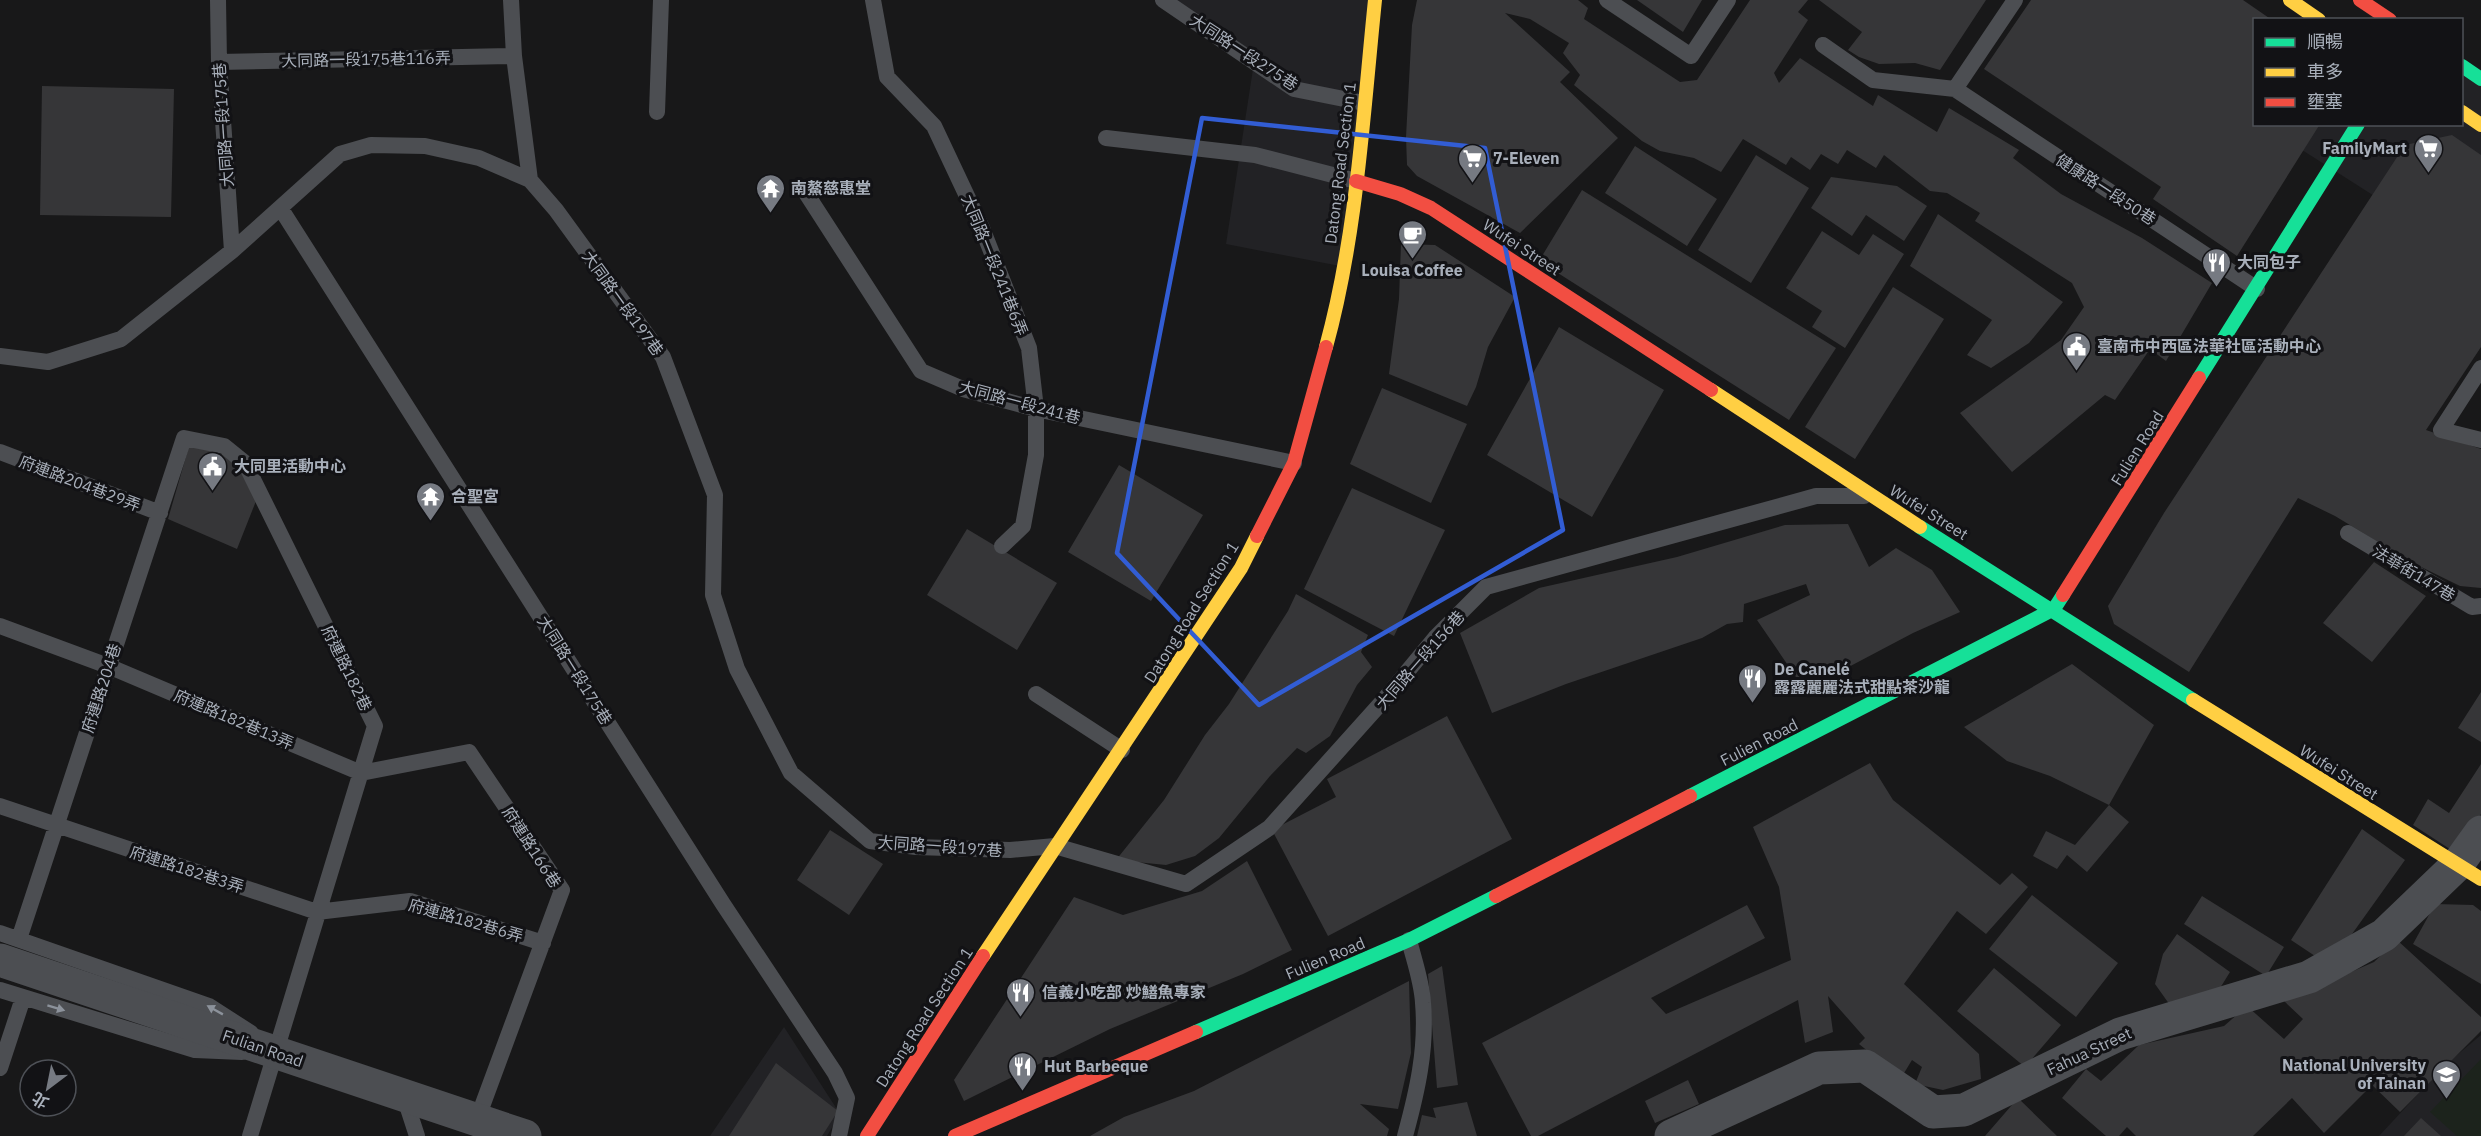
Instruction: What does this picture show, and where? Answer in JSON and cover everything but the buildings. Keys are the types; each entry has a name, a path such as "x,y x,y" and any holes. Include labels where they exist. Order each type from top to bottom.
{"street":[{"name":"Datong Road Section 1","path":"867,1136 1055,846 1122,750 1241,568 1294,463 1337,307 1356,182 1375,0"},
{"path":"2289,0 2316,18"},
{"path":"2360,0 2387,18"},
{"path":"2463,67 2481,79"},
{"name":"Fulien Road","path":"955,1136 1409,940 2054,609 2257,289 2357,126"},
{"name":"Wufei Street","path":"1356,182 1400,194 1431,208 1874,496 2316,778 2469,871"},
{"name":"Fahua Street","path":"1671,1136 1819,1068 1865,1066 1933,1112 1964,1110 2120,1034 2309,977 2384,935 2469,871 2481,832"},
{"name":"Fulian Road","path":"10,950 276,1052 525,1136"}],"lane":[{"name":"大同路一段175巷","path":"218,0 219,62 232,251"},
{"path":"511,0 514,56 530,180"},
{"path":"657,112 661,0"},
{"name":"大同路一段241巷6弄","path":"873,0 887,77 934,126 982,228 1029,348 1036,409 1036,455 1023,526 1002,546"},
{"name":"大同路一段275巷","path":"1163,0 1193,17 1294,89 1364,103"},
{"path":"1607,0 1692,56 1728,0"},
{"path":"1955,89 2015,0"},
{"name":"健康路一段50巷","path":"1823,45 1873,81 1955,89 2257,289"},
{"name":"大同路一段175巷116弄","path":"219,62 514,56"},
{"path":"1107,138 1255,155 1356,182"},
{"name":"大同路一段197巷","path":"0,356 48,362 121,339 232,251 340,154 371,145 425,146 480,158 530,180 556,210 663,357 715,495 713,595 737,669 792,773 870,841 916,847 1010,850 1055,846"},
{"name":"大同路一段241巷","path":"806,193 921,371 963,389 1036,409 1294,463"},
{"name":"大同路一段175巷","path":"281,209 717,894 835,1073 848,1098 839,1136"},
{"path":"2481,368 2441,430 2481,440"},
{"name":"府連路204巷","path":"10,950 57,825 184,438"},
{"name":"府連路182巷","path":"184,438 224,446 245,463 375,726 250,1136"},
{"name":"府連路204巷29弄","path":"0,452 160,513"},
{"name":"大同路一段156巷","path":"1055,846 1186,884 1269,828 1382,702 1435,638 1486,587 1816,496 1874,496"},
{"name":"法華街147巷","path":"2348,533 2472,607 2481,606"},
{"name":"府連路182巷13弄","path":"0,626 108,666 361,773"},
{"path":"1036,694 1122,750"},
{"name":"府連路166巷","path":"361,773 469,752 562,890 477,1120"},
{"name":"府連路182巷3弄","path":"0,806 317,912"},
{"name":"府連路182巷6弄","path":"317,912 410,901 543,943"},
{"path":"0,933 10,950"},
{"path":"1405,1136 1417,1093 1424,1046 1423,1001 1409,940"},
{"path":"0,990 195,1050 276,1052"},
{"path":"0,1068 23,998"},
{"path":"404,1096 417,1136"}],"highlighted area":[{"path":"1202,118 1485,148 1563,530 1259,705 1117,553"}],"shaded area":[{"path":"1172,0 1370,0 1340,266 1226,244 1255,56"},
{"path":"2463,65 2481,76 2481,264 2265,126 2463,126"},
{"path":"784,1027 840,1114 827,1136 710,1136"},
{"name":"National University of Tainan","path":"2481,1035 2481,1136 2379,1136 2445,1065"},
{"path":"2481,1059 2481,1136 2457,1136 2430,1112"}],"traffic: fast":[{"path":"2463,67 2481,79"},
{"path":"2199,378 2357,126"},
{"path":"1920,527 2193,700"},
{"path":"1690,796 2054,609 2063,595"},
{"path":"1196,1032 1409,940 1496,896"}],"traffic: slow":[{"path":"1326,347 1337,304 1352,218 1375,0"},
{"path":"2290,0 2316,18"},
{"path":"2463,113 2481,125"},
{"path":"1711,390 1920,527"},
{"path":"983,956 1241,568 1257,536"},
{"path":"2193,700 2481,879"}],"traffic: jam":[{"path":"2360,0 2387,18"},
{"path":"1356,181 1400,194 1431,208 1711,390"},
{"path":"1257,536 1294,463 1326,347"},
{"path":"2063,595 2199,378"},
{"path":"1496,896 1690,796"},
{"path":"867,1136 983,956"},
{"path":"955,1136 1196,1032"}],"place":[{"name":"FamilyMart","path":"2428,174"},
{"name":"7-Eleven","path":"1472,184"},
{"name":"南鰲慈惠堂","path":"770,214"},
{"name":"Louisa Coffee","path":"1412,260"},
{"name":"大同包子","path":"2216,288"},
{"name":"臺南市中西區法華社區活動中心","path":"2076,372"},
{"name":"大同里活動中心","path":"213,492"},
{"name":"合聖宮","path":"430,522"},
{"name":"De Canelé 露露麗麗法式甜點茶沙龍","path":"1753,704"},
{"name":"信義小吃部 炒鱔魚專家","path":"1021,1018"},
{"name":"Hut Barbeque","path":"1023,1092"},
{"name":"National University of Tainan","path":"2447,1100"}]}
